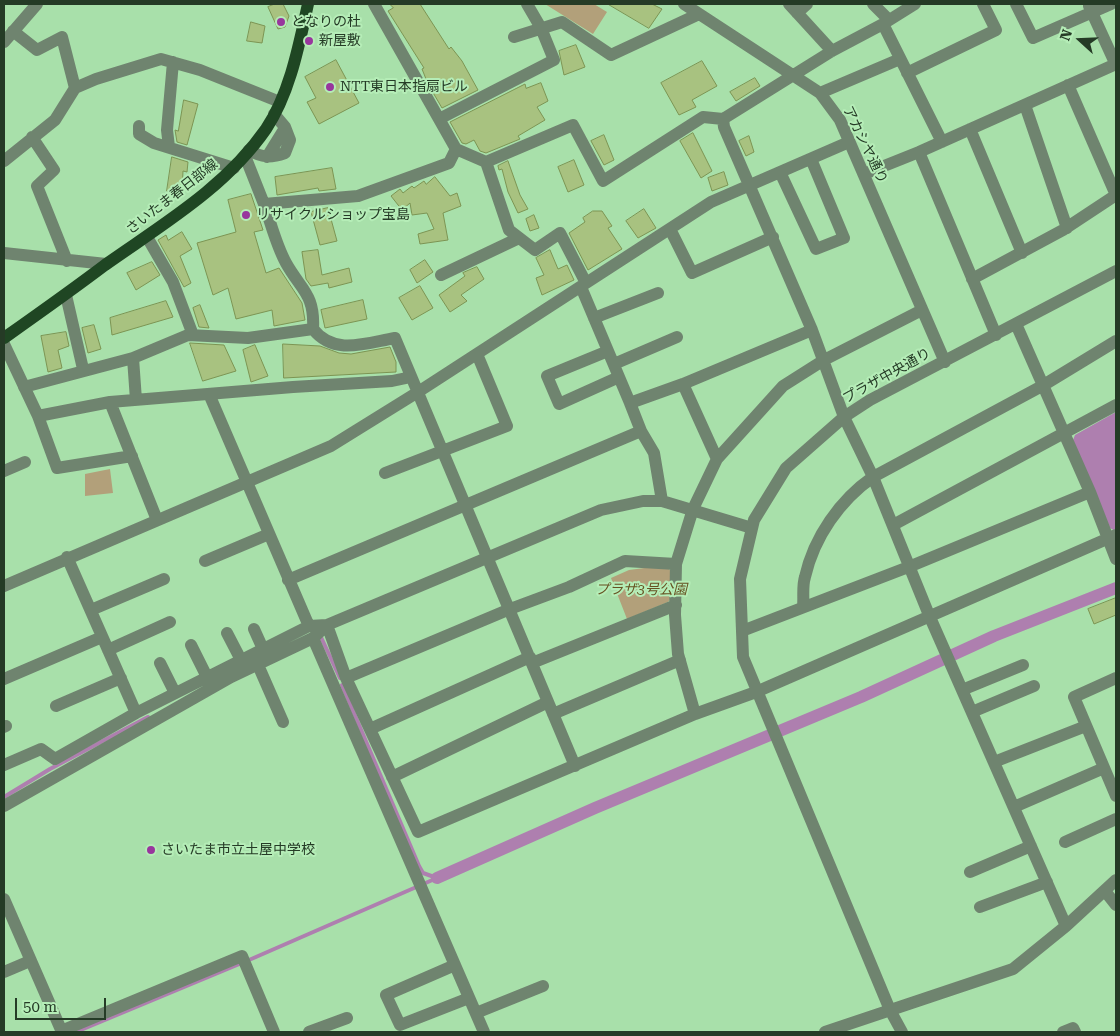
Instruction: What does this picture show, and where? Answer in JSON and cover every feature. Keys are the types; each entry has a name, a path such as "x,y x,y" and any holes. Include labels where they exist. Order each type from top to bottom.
{"main road":[{"name":"さいたま春日部線","path":"4,338 66,295 106,264 147,238 206,194 234,168 247,153 277,108 299,44 308,4"}],"street":[{"path":"4,42 37,4"},
{"path":"374,4 456,149 486,162 573,124 604,181 703,117 723,119 796,76 832,51 886,22 914,4"},
{"path":"440,118 554,60 541,28 527,4"},
{"name":"アカシヤ通り","path":"684,4 820,93 840,120 945,362"},
{"path":"807,4 793,8 832,51"},
{"path":"873,4 886,22 900,59 942,142"},
{"path":"907,73 996,30 983,4"},
{"path":"1016,4 1033,38 1090,8 1112,4"},
{"path":"864,174 942,142 1116,64 1090,8"},
{"path":"514,38 562,22 611,54 699,14"},
{"path":"13,31 37,50 62,37 75,88"},
{"path":"4,160 55,120 75,88 96,78 161,59 200,70 277,108 290,140 285,153 272,158 247,153 285,262 310,299 314,315 313,329 320,339 343,347 395,338 575,766"},
{"path":"820,93 900,59"},
{"path":"169,147 166,130 172,62"},
{"path":"972,279 1067,228 1116,195 1068,85"},
{"path":"1025,105 1067,228"},
{"path":"723,119 724,127 812,330 844,417 873,477 911,566 929,615 1066,926"},
{"path":"139,126 139,134 154,143 234,168"},
{"path":"970,129 1022,253"},
{"path":"32,137 54,170 37,186 67,261"},
{"path":"4,586 67,557 331,446 418,392 711,202 850,142"},
{"path":"264,204 358,196 449,163 456,149"},
{"path":"919,152 996,335"},
{"path":"780,172 816,250 844,238 811,159"},
{"path":"486,162 509,230 535,250 560,233 584,285 594,318 641,431 654,453 662,500"},
{"path":"670,229 692,274 773,237"},
{"path":"147,238 172,282 193,335"},
{"path":"441,275 519,238"},
{"path":"4,254 106,264"},
{"name":"プラザ中央通り","path":"902,1032 890,1010 743,657 740,579 754,520 786,468 844,417 870,400 1116,271"},
{"path":"594,318 658,292"},
{"path":"66,295 83,370"},
{"path":"695,714 680,660 676,605 676,564 693,510 717,460 783,386 824,360 922,310"},
{"path":"1016,324 1042,386 1112,536 1116,559"},
{"path":"24,387 133,358 188,335 248,338 313,329"},
{"path":"630,403 683,384 812,330"},
{"path":"614,364 677,337"},
{"path":"803,607 804,577 815,548 832,518 853,491 873,477 1042,386 1116,341"},
{"path":"4,344 38,416 57,468 132,456"},
{"path":"608,351 547,376 559,404 619,377"},
{"path":"385,473 507,426 477,354"},
{"path":"133,358 136,400"},
{"path":"38,416 110,402 392,381 411,377"},
{"path":"683,384 717,460"},
{"path":"209,394 309,626"},
{"path":"110,402 157,520"},
{"path":"893,525 1116,404"},
{"path":"288,580 641,431"},
{"path":"4,471 25,462"},
{"path":"742,631 911,566 1090,492"},
{"path":"4,806 231,678 313,638 327,625 601,510 643,501 662,500 752,528"},
{"path":"205,561 269,534"},
{"path":"327,625 346,678 418,832 695,714 756,692 1112,536"},
{"path":"67,557 136,714"},
{"path":"346,678 510,609 569,587 625,561 676,564"},
{"path":"91,610 164,579"},
{"path":"370,729 531,660 676,605"},
{"path":"108,650 170,622"},
{"path":"4,765 41,749 55,759 136,714 309,626 327,625"},
{"path":"254,629 263,649"},
{"path":"227,633 241,660"},
{"path":"4,679 102,636"},
{"path":"313,638 484,1032"},
{"path":"191,645 207,678"},
{"path":"553,714 680,660"},
{"path":"160,663 175,694"},
{"path":"258,665 283,722"},
{"path":"962,690 1023,665"},
{"path":"56,706 120,678"},
{"path":"1116,678 1074,697 1116,796"},
{"path":"972,712 1034,686"},
{"path":"392,777 548,702"},
{"path":"994,762 1086,726"},
{"path":"1014,807 1104,768"},
{"path":"1064,842 1116,819"},
{"path":"970,872 1031,846"},
{"path":"825,1032 1013,969 1066,926 1116,880"},
{"path":"980,906 1047,882"},
{"path":"1105,891 1116,905"},
{"path":"4,899 61,1031 242,956 274,1032"},
{"path":"4,972 30,961"},
{"path":"455,965 386,995 400,1025 469,998"},
{"path":"476,1013 543,986"},
{"path":"309,1032 347,1018"},
{"path":"1063,1032 1073,1028 1075,1032"}],"green space":[{"path":"545,4 594,4 607,12 593,34"},
{"path":"110,469 113,493 85,496 85,474"},
{"name":"プラザ3号公園","path":"652,567 669,569 674,575 672,597 668,602 627,619 611,578 629,570"}],"shaded area":[{"path":"1116,412 1115,531 1110,528 1073,440 1075,435"}],"building":[{"name":"となりの杜","path":"275,4 283,4 289,16 285,27 278,29 268,7"},
{"path":"390,4 420,4 449,49 451,47 462,61 478,90 442,108 428,84 422,69 424,68 388,11 393,8"},
{"path":"608,4 652,4 662,9 649,28"},
{"path":"251,22 265,26 262,43 247,41"},
{"path":"576,45 585,67 564,75 559,51"},
{"name":"NTT東日本指扇ビル","path":"336,60 359,103 319,124 307,102 316,98 305,77"},
{"path":"702,61 717,86 692,100 696,107 679,115 661,83"},
{"path":"755,78 760,86 736,101 730,92"},
{"path":"541,83 548,101 537,107 545,120 518,136 520,139 486,153 480,151 474,140 466,144 462,143 450,122 525,84 526,88"},
{"path":"184,100 198,104 187,145 177,142 175,130 178,131"},
{"path":"693,133 712,171 701,178 680,141"},
{"path":"604,135 614,160 604,165 591,141"},
{"path":"749,136 754,152 746,156 739,141"},
{"path":"172,157 188,162 187,172 183,171 182,191 167,191"},
{"path":"574,160 584,185 568,192 558,167"},
{"path":"508,161 520,195 528,209 518,213 508,192 502,169 499,170 498,166"},
{"path":"332,168 336,189 319,191 318,188 277,195 275,177"},
{"path":"724,172 728,185 712,191 708,178"},
{"path":"435,177 450,196 457,193 461,206 443,213 448,240 420,244 418,234 434,229 427,213 412,215 410,203 402,210 391,196 400,189 403,193 412,186 414,188 424,181 426,184"},
{"path":"251,194 263,230 254,232 266,273 279,268 302,303 305,320 274,326 272,310 236,319 228,288 213,295 197,243 236,232 228,200"},
{"path":"328,208 337,241 320,245 311,212"},
{"path":"644,209 656,228 638,238 626,221"},
{"path":"593,211 602,211 612,226 608,228 622,249 588,270 569,233 585,222 583,218"},
{"path":"534,215 539,228 530,231 526,219"},
{"path":"182,232 192,249 180,256 191,283 184,287 158,240 166,235 168,240"},
{"path":"318,250 322,275 349,268 352,282 329,288 328,283 311,286 306,279 302,252"},
{"path":"550,250 558,269 567,265 574,280 542,295 536,278 544,275 536,258"},
{"path":"425,260 433,272 417,283 410,270"},
{"path":"152,262 160,275 136,290 127,273"},
{"path":"477,267 484,279 461,295 467,301 450,312 439,295 465,276 463,273"},
{"path":"420,286 433,308 412,320 399,298"},
{"path":"363,300 367,319 325,328 321,310"},
{"path":"166,301 173,317 112,335 110,318"},
{"path":"200,305 209,328 199,327 193,308"},
{"path":"94,325 101,349 88,353 82,328"},
{"path":"66,332 69,346 58,350 62,368 48,372 41,336"},
{"path":"190,343 224,345 236,371 203,381"},
{"path":"283,344 320,346 339,353 351,354 390,347 396,362 396,372 284,378"},
{"path":"255,345 268,376 251,382 243,350"},
{"path":"1116,598 1116,615 1094,624 1088,609"}],"waterway":[{"path":"437,878 595,808 861,697 994,636 1116,588"},
{"path":"320,635 340,678"},
{"path":"342,685 419,866 423,873 437,878"},
{"path":"4,797 50,769 148,717"},
{"path":"76,1032 249,960 437,878"}],"place":[{"name":"となりの杜","path":"281,22"},
{"name":"新屋敷","path":"309,41"},
{"name":"NTT東日本指扇ビル","path":"330,87"},
{"name":"リサイクルショップ宝島","path":"246,215"},
{"name":"さいたま市立土屋中学校","path":"151,850"}]}
